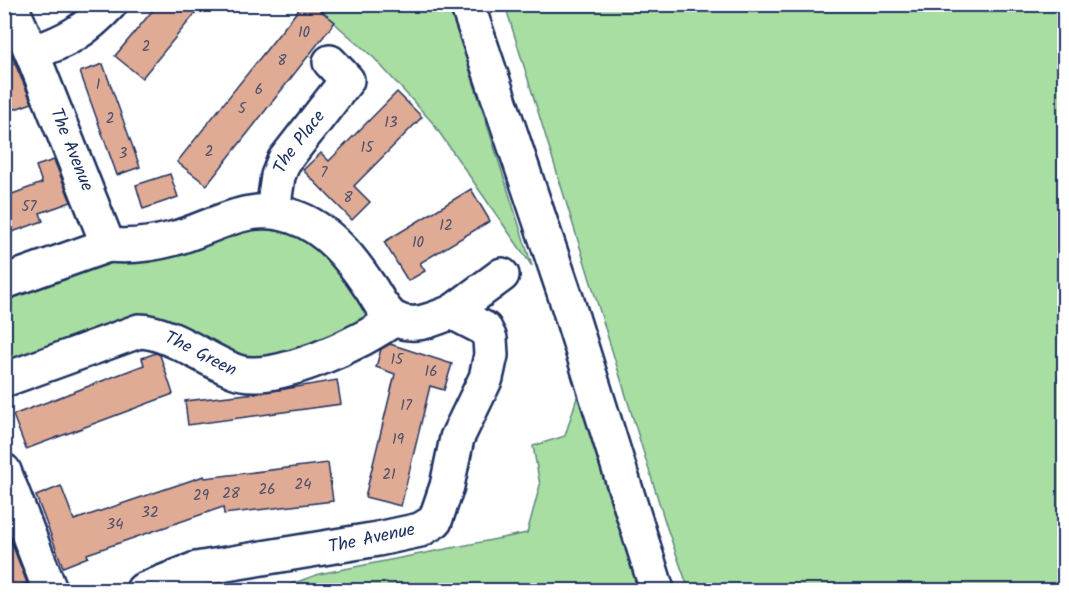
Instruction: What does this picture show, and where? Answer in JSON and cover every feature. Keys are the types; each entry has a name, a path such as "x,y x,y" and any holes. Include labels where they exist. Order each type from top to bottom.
{"street":[{"path":"18,32 65,42 91,24 110,4"},
{"path":"467,4 566,298 657,591"},
{"name":"The Avenue","path":"18,32 119,246"},
{"name":"The Place","path":"273,211 278,176 285,161 347,79"},
{"path":"4,282 119,246 173,238 243,212 273,211 295,217 316,227 340,247 393,319 409,323 426,322 452,312 502,275"},
{"name":"The Avenue","path":"143,591 196,569 348,545 420,530 435,521 447,486 457,438 486,378 491,355 490,339 485,329 452,312"},
{"name":"The Green","path":"4,380 139,331 155,331 238,373 277,373 323,356 380,329 393,319"},
{"path":"4,471 50,591"}],"green space":[{"path":"314,5 449,5 532,266 432,122 374,58"},
{"path":"505,5 1064,5 1064,590 689,590 667,528"},
{"path":"287,224 341,262 375,315 300,355 246,365 163,328 5,371 5,294 106,257 230,227"},
{"path":"578,394 642,590 275,590 319,574 527,533 540,485 533,446 565,436"}],"building":[{"path":"158,4 203,4 142,78 115,56"},
{"path":"303,4 312,4 335,22 207,185 177,162"},
{"path":"4,38 32,103 4,113"},
{"path":"103,64 140,167 117,175 80,72"},
{"path":"397,92 422,117 354,186 370,202 352,220 303,170 321,153 329,161"},
{"path":"54,160 71,202 40,213 43,221 4,235 4,197 42,183 36,166"},
{"path":"170,174 178,197 143,209 136,185"},
{"path":"471,189 490,221 420,263 425,271 408,281 384,242"},
{"path":"390,344 452,364 444,390 430,386 401,506 365,497 395,374 376,367 381,349"},
{"path":"156,353 160,355 173,394 26,449 13,415 144,365 142,358"},
{"path":"337,380 341,404 188,425 185,401 273,391"},
{"path":"328,463 333,501 224,514 223,507 87,554 88,557 63,567 36,496 61,486 74,520 204,476 205,478"},
{"path":"6,528 27,583 4,590 4,529"}]}
